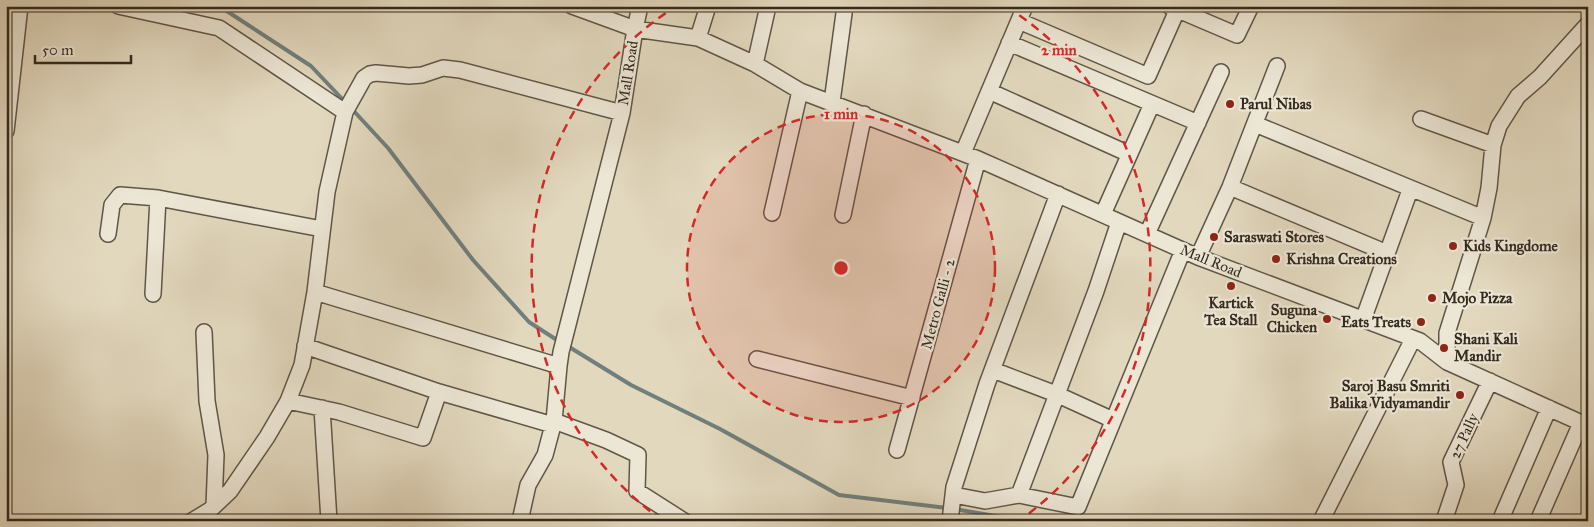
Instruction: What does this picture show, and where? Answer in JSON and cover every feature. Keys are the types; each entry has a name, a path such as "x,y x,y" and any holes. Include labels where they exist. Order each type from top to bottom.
{"street":[{"path":"6,131 20,6"},
{"path":"118,6 219,28 345,110 327,192 315,292 302,365 288,401 267,437 230,491 203,516"},
{"path":"572,6 635,29 640,6"},
{"path":"698,38 708,6"},
{"path":"755,64 768,6"},
{"path":"832,102 845,6"},
{"path":"963,153 1025,6"},
{"path":"1018,21 1148,76 1175,7 1237,35 1250,6"},
{"path":"1452,364 1447,349 1447,333 1482,218 1489,188 1493,145 1499,126 1512,104 1540,77 1588,24"},
{"name":"Mall Road","path":"345,110 364,78 376,73 409,76 422,75 443,68 460,70 622,113 635,29 698,38 755,64 800,91 978,159 1198,257 1416,340 1442,359 1584,424"},
{"path":"1009,43 1198,123"},
{"path":"1198,257 1230,187 1277,66"},
{"path":"1147,234 1221,72"},
{"path":"772,213 800,91"},
{"path":"989,91 1129,154"},
{"path":"1103,214 1152,104"},
{"path":"520,521 528,485 545,455 554,423 560,359 622,113"},
{"path":"842,215 864,114"},
{"path":"1421,119 1493,145"},
{"path":"1255,124 1410,190 1482,218"},
{"name":"Metro Galli - 2","path":"897,450 978,159"},
{"path":"1230,187 1387,253"},
{"path":"1363,320 1410,190"},
{"path":"950,521 954,491 993,370 1058,194"},
{"path":"108,234 112,205 120,195 158,198 322,229"},
{"path":"152,294 158,198"},
{"path":"1019,495 1096,292 1119,222"},
{"path":"954,491 985,501 1019,495 1078,507 1183,250"},
{"path":"315,292 409,322 560,359"},
{"path":"203,516 216,455 207,401 204,332"},
{"path":"1321,521 1416,340 1440,338 1447,333"},
{"path":"305,346 439,392 554,423 638,455 637,492 684,521"},
{"path":"757,359 912,398"},
{"path":"993,370 1056,394 1113,420"},
{"name":"27 Pally","path":"1444,521 1456,485 1451,462 1490,381"},
{"path":"288,401 322,408 423,438 439,392"},
{"path":"322,408 329,521"},
{"path":"1500,521 1550,408"},
{"path":"1538,521 1584,424"}],"waterway":[{"path":"219,6 311,66 346,103"},
{"path":"351,108 388,148 473,260 529,322 560,342"},
{"path":"566,345 631,385 720,429 839,495 947,508"},
{"path":"954,509 1026,521"}],"place":[{"name":"Parul Nibas","path":"1230,104"},
{"name":"Saraswati Stores","path":"1214,237"},
{"name":"Kids Kingdome","path":"1453,246"},
{"name":"Krishna Creations","path":"1276,259"},
{"name":"Kartick Tea Stall","path":"1231,286"},
{"name":"Mojo Pizza","path":"1432,298"},
{"name":"Suguna Chicken","path":"1327,319"},
{"name":"Eats Treats","path":"1421,322"},
{"name":"Shani Kali Mandir","path":"1444,348"},
{"name":"Saroj Basu Smriti Balika Vidyamandir","path":"1460,395"}]}
